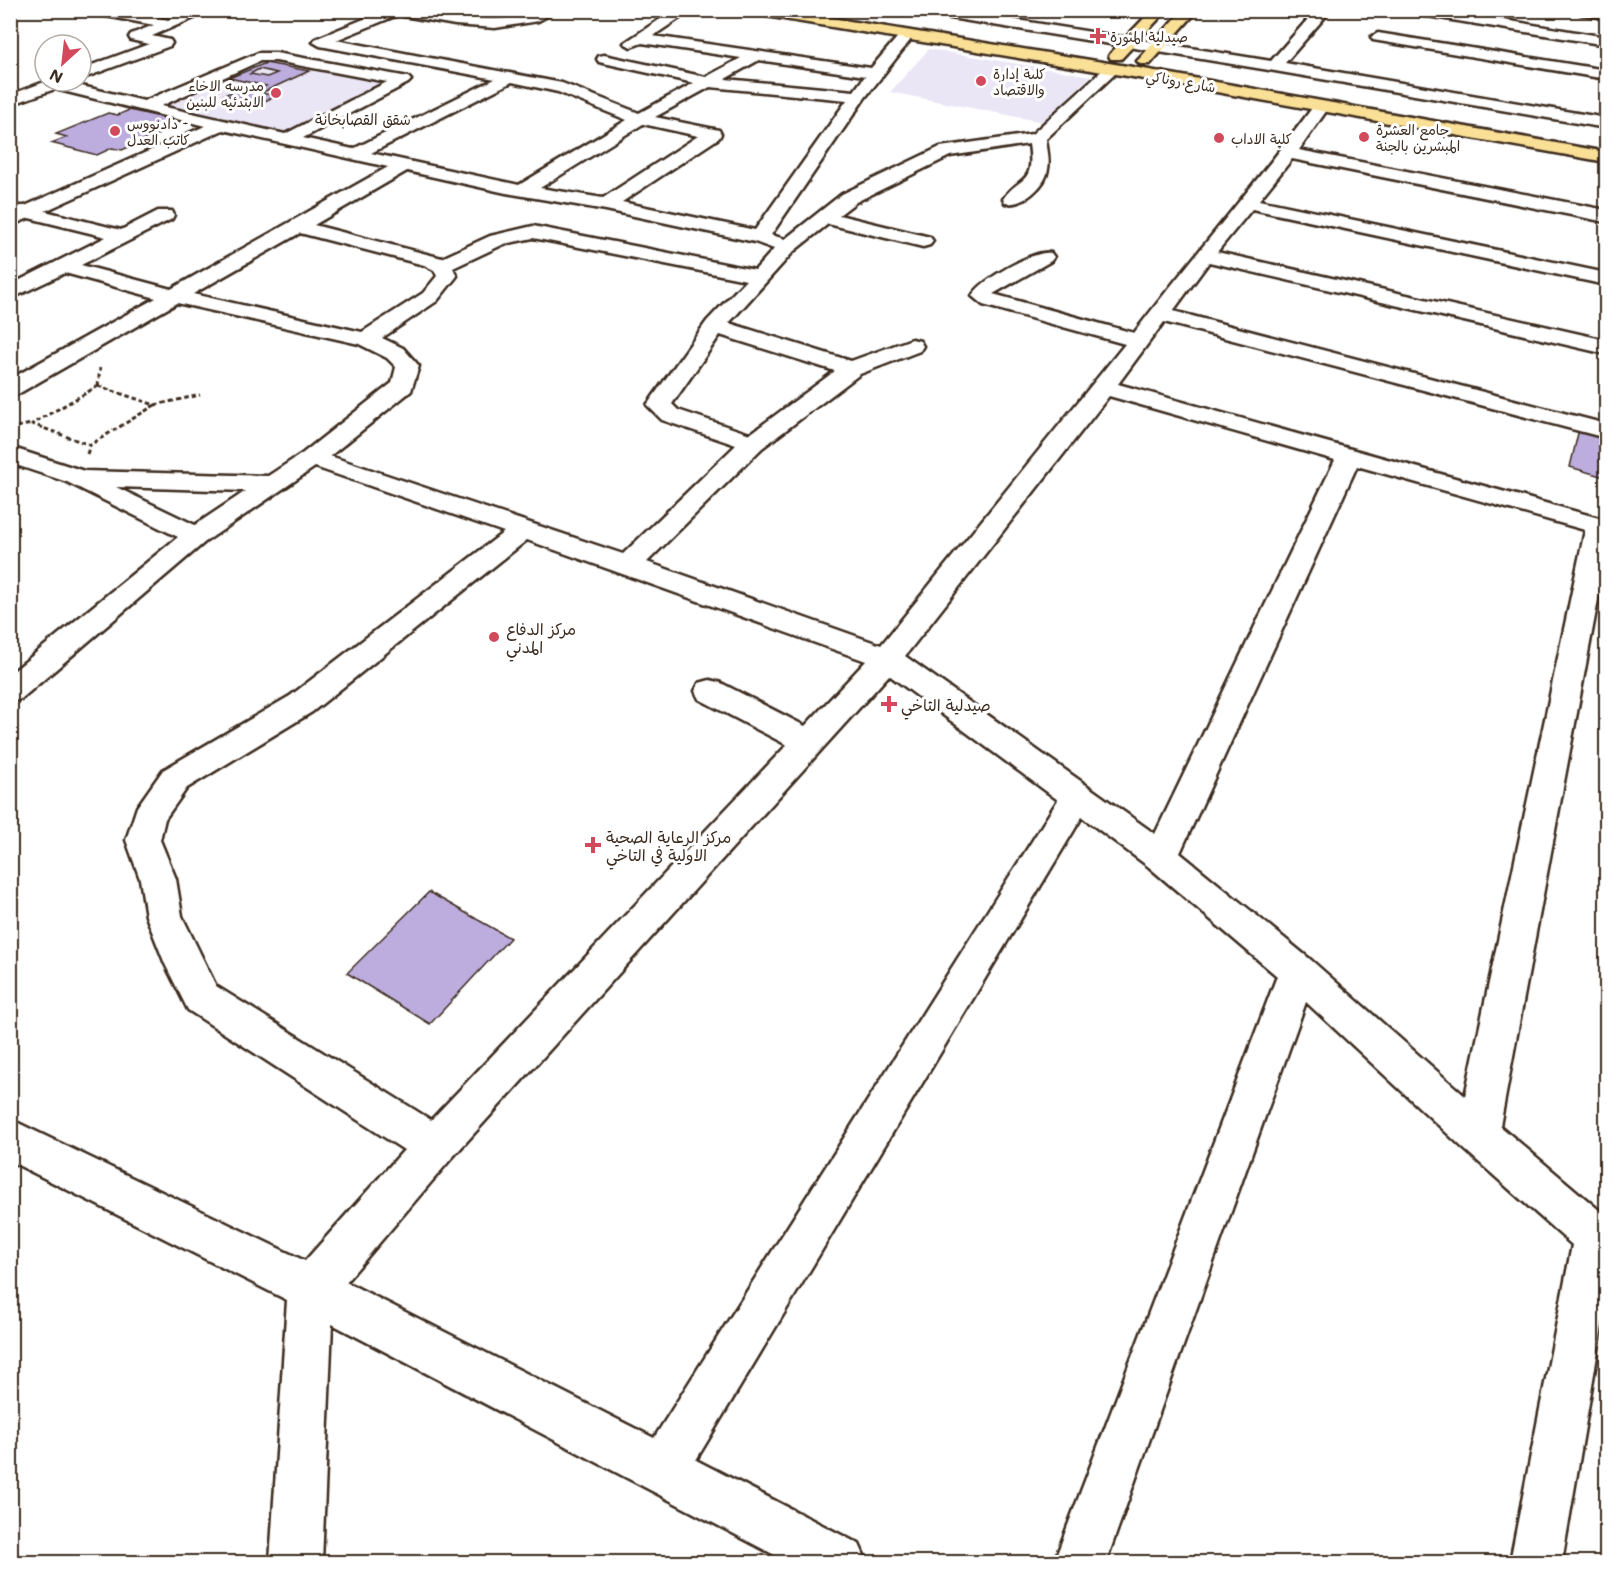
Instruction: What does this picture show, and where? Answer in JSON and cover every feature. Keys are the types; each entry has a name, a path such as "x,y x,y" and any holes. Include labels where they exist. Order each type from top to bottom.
{"main road":[{"name":"شارع روناكي","path":"754,10 907,35 1114,62 1145,61 1493,129 1606,157"},
{"name":"شارع روناكي","path":"834,10 1114,62 1321,106 1493,129 1529,127"},
{"path":"1114,62 1129,42 1160,10"},
{"path":"1145,61 1191,10"}],"street":[{"path":"95,10 170,24"},
{"path":"93,70 165,43 136,37 206,10"},
{"path":"276,57 398,11 479,30 531,19 551,10"},
{"path":"685,10 600,62 710,81 858,96"},
{"path":"1275,66 1324,10"},
{"path":"1415,10 1606,40"},
{"path":"1581,10 1606,14"},
{"path":"928,11 1275,66 1606,123"},
{"path":"1392,19 1375,41 1606,75"},
{"path":"760,237 858,96 907,35"},
{"path":"639,38 876,74"},
{"path":"320,42 562,88 640,119 713,134 606,204"},
{"path":"445,64 464,54"},
{"path":"525,189 640,119 755,56"},
{"path":"145,107 258,57 276,57 403,80 288,139"},
{"path":"753,443 670,415 659,405 715,326 787,247 849,198 946,151 1037,138 1114,62"},
{"path":"1347,78 1360,62"},
{"path":"562,88 579,76"},
{"path":"356,154 511,77"},
{"path":"10,97 16,98 33,92"},
{"path":"93,93 221,125 507,188 525,189 606,204 760,237 787,247"},
{"path":"296,1563 311,1288 435,1146 887,658 1104,387 1204,255 1249,203 1321,106"},
{"path":"16,213 221,125"},
{"path":"1012,199 1034,184 1042,166 1037,138"},
{"path":"1288,153 1606,216"},
{"path":"10,389 405,165"},
{"path":"1249,203 1606,279"},
{"path":"16,213 124,237"},
{"path":"10,293 66,267 165,215"},
{"path":"825,217 923,241"},
{"path":"296,226 431,261 442,266 447,276 430,297 366,339"},
{"path":"442,266 496,238 515,233 533,232 761,277"},
{"path":"1204,255 1606,347"},
{"path":"1044,257 985,290 982,296 990,301 1140,341"},
{"path":"10,691 196,536 312,458 403,386 408,366 395,354 366,339 174,296 66,267"},
{"path":"1160,314 1606,431"},
{"path":"715,326 852,369"},
{"path":"628,565 753,443 852,369 912,346"},
{"path":"1104,387 1603,527 1478,1134"},
{"path":"10,454 76,477 196,536"},
{"path":"1161,857 1349,456"},
{"path":"312,458 628,565 887,658 1161,857 1298,971 1478,1134 1601,1240 1536,1563"},
{"path":"76,477 275,484"},
{"path":"435,1146 202,998 183,964 164,916 158,879 143,840 149,816 175,779 301,704 523,530"},
{"path":"710,691 808,742"},
{"path":"663,1469 1077,796"},
{"path":"1080,1563 1298,971"},
{"path":"10,1139 311,1288 841,1563"}],"path":[{"path":"98,386 100,368"},
{"path":"10,428 32,424 98,386 155,405"},
{"path":"32,424 90,445 155,405 200,395"}],"shaded area":[{"path":"929,49 1091,76 1043,122 890,92"},
{"name":"مدرسه الاخاء الابتدئيه للبنين","path":"266,59 390,82 286,132 158,105"}],"building":[{"path":"266,63 309,71 261,93 276,96 251,107 238,104 247,100 224,95 242,88 255,91 266,86 229,78","holes":["259,69 277,73 267,77 250,74"]},
{"name":"دادنووس - کاتب العدل","path":"129,110 174,120 163,125 173,128 122,150 112,148 97,155 51,143 67,137 56,134 108,113 118,115"},
{"path":"1579,429 1606,436 1604,477 1570,467"},
{"path":"429,892 510,938 430,1024 347,973"}],"place":[{"name":"صيدلية المنورة","path":"1098,36"},
{"name":"كلية إدارة والاقتصاد","path":"981,81"},
{"name":"مدرسه الاخاء الابتدئيه للبنين","path":"276,93"},
{"name":"دادنووس - کاتب العدل","path":"115,131"},
{"name":"جامع العشرة المبشرين بالجنة","path":"1364,137"},
{"name":"كلية الاداب","path":"1219,138"},
{"name":"مركز الدفاع المدني","path":"494,637"},
{"name":"صيدلية التاخي","path":"889,704"},
{"name":"مركز الرعاية الصحية الاولية في التاخي","path":"593,845"}],"district":[{"name":"شقق القصابخانة","path":"363,119"}]}
